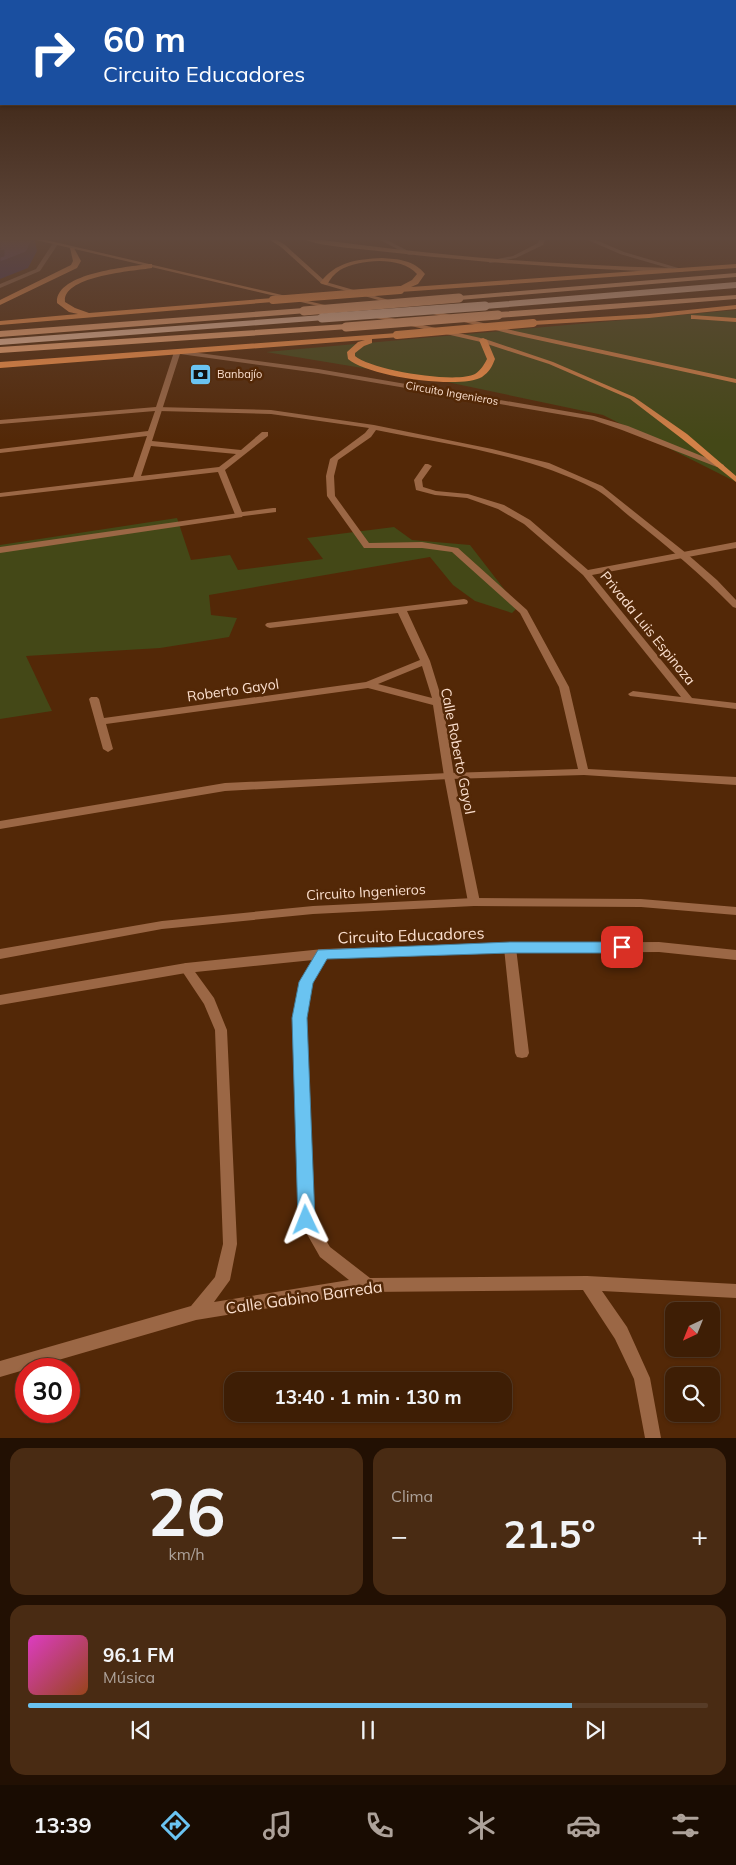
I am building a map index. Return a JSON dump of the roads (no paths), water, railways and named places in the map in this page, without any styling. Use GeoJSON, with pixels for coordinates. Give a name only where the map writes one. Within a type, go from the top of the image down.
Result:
{"type":"FeatureCollection","features":[{"type":"Feature","properties":{"kind":"highway"},"geometry":{"type":"LineString","coordinates":[[0,334],[341,307]]}},
{"type":"Feature","properties":{"kind":"highway"},"geometry":{"type":"LineString","coordinates":[[0,342],[470,307]]}},
{"type":"Feature","properties":{"kind":"highway"},"geometry":{"type":"LineString","coordinates":[[0,350],[346,327],[602,307]]}},
{"type":"Feature","properties":{"kind":"main road"},"geometry":{"type":"LineString","coordinates":[[67,307],[91,316]]}},
{"type":"Feature","properties":{"kind":"main road"},"geometry":{"type":"LineString","coordinates":[[0,323],[193,307]]}},
{"type":"Feature","properties":{"kind":"main road","name":"Circuito Ingenieros"},"geometry":{"type":"LineString","coordinates":[[335,307],[483,340],[551,364],[632,398],[684,436],[736,480]]}},
{"type":"Feature","properties":{"kind":"main road"},"geometry":{"type":"LineString","coordinates":[[414,307],[515,334],[736,381]]}},
{"type":"Feature","properties":{"kind":"main road"},"geometry":{"type":"LineString","coordinates":[[0,365],[378,338],[533,323],[649,316],[726,307]]}},
{"type":"Feature","properties":{"kind":"main road"},"geometry":{"type":"LineString","coordinates":[[649,316],[736,320]]}},
{"type":"Feature","properties":{"kind":"main road"},"geometry":{"type":"LineString","coordinates":[[378,338],[354,348],[351,352],[351,357],[370,368],[452,381],[478,375],[486,370],[491,359],[483,340]]}},
{"type":"Feature","properties":{"kind":"street"},"geometry":{"type":"LineString","coordinates":[[137,478],[176,352]]}},
{"type":"Feature","properties":{"kind":"street","name":"Circuito Ingenieros"},"geometry":{"type":"LineString","coordinates":[[176,352],[318,371],[594,418],[720,465]]}},
{"type":"Feature","properties":{"kind":"street"},"geometry":{"type":"LineString","coordinates":[[0,422],[159,409],[271,412],[374,427],[492,450],[546,465],[599,488],[683,555],[714,582],[736,605]]}},
{"type":"Feature","properties":{"kind":"street"},"geometry":{"type":"LineString","coordinates":[[374,427],[368,435],[334,459],[330,476],[331,496],[366,546],[422,545],[455,550],[524,612],[564,687],[584,772]]}},
{"type":"Feature","properties":{"kind":"street"},"geometry":{"type":"LineString","coordinates":[[0,451],[150,433]]}},
{"type":"Feature","properties":{"kind":"street"},"geometry":{"type":"LineString","coordinates":[[0,495],[221,469],[265,434]]}},
{"type":"Feature","properties":{"kind":"street"},"geometry":{"type":"LineString","coordinates":[[148,443],[241,452]]}},
{"type":"Feature","properties":{"kind":"street","name":"Privada Luis Espinoza"},"geometry":{"type":"LineString","coordinates":[[428,466],[418,480],[419,488],[435,493],[468,496],[501,507],[527,522],[586,573],[689,700]]}},
{"type":"Feature","properties":{"kind":"street"},"geometry":{"type":"LineString","coordinates":[[221,469],[239,515]]}},
{"type":"Feature","properties":{"kind":"street"},"geometry":{"type":"LineString","coordinates":[[0,550],[273,510]]}},
{"type":"Feature","properties":{"kind":"street","name":"Privada Luis Espinoza"},"geometry":{"type":"LineString","coordinates":[[586,573],[736,545]]}},
{"type":"Feature","properties":{"kind":"street"},"geometry":{"type":"LineString","coordinates":[[270,625],[464,602]]}},
{"type":"Feature","properties":{"kind":"street","name":"Calle Roberto Gayol"},"geometry":{"type":"LineString","coordinates":[[401,610],[425,661],[438,703],[448,776],[474,902]]}},
{"type":"Feature","properties":{"kind":"street","name":"Roberto Gayol"},"geometry":{"type":"LineString","coordinates":[[101,722],[368,685],[425,661]]}},
{"type":"Feature","properties":{"kind":"street","name":"Roberto Gayol"},"geometry":{"type":"LineString","coordinates":[[368,685],[438,703]]}},
{"type":"Feature","properties":{"kind":"street","name":"Privada Luis Espinoza"},"geometry":{"type":"LineString","coordinates":[[633,694],[736,706]]}},
{"type":"Feature","properties":{"kind":"street"},"geometry":{"type":"LineString","coordinates":[[94,699],[108,749]]}},
{"type":"Feature","properties":{"kind":"street"},"geometry":{"type":"LineString","coordinates":[[0,826],[42,817],[225,787],[448,776],[584,772],[736,781]]}},
{"type":"Feature","properties":{"kind":"street","name":"Circuito Ingenieros"},"geometry":{"type":"LineString","coordinates":[[0,954],[162,925],[313,910],[474,902],[641,903],[736,911]]}},
{"type":"Feature","properties":{"kind":"street","name":"Circuito Educadores"},"geometry":{"type":"LineString","coordinates":[[0,1000],[186,968],[323,954],[510,948],[659,947],[736,955]]}},
{"type":"Feature","properties":{"kind":"street"},"geometry":{"type":"LineString","coordinates":[[510,948],[522,1053]]}},
{"type":"Feature","properties":{"kind":"street"},"geometry":{"type":"LineString","coordinates":[[323,954],[306,982],[300,1018],[306,1220],[325,1252],[367,1285]]}},
{"type":"Feature","properties":{"kind":"street"},"geometry":{"type":"LineString","coordinates":[[186,968],[210,1002],[221,1030],[230,1244],[222,1280],[196,1312]]}},
{"type":"Feature","properties":{"kind":"street"},"geometry":{"type":"LineString","coordinates":[[587,1284],[621,1333],[642,1378],[653,1438]]}},
{"type":"Feature","properties":{"kind":"street","name":"Calle Gabino Barreda"},"geometry":{"type":"LineString","coordinates":[[0,1369],[196,1312],[367,1285],[587,1284],[736,1291]]}},
{"type":"Feature","properties":{"kind":"place","name":"Banbajío"},"geometry":{"type":"Point","coordinates":[201,374]}}]}
